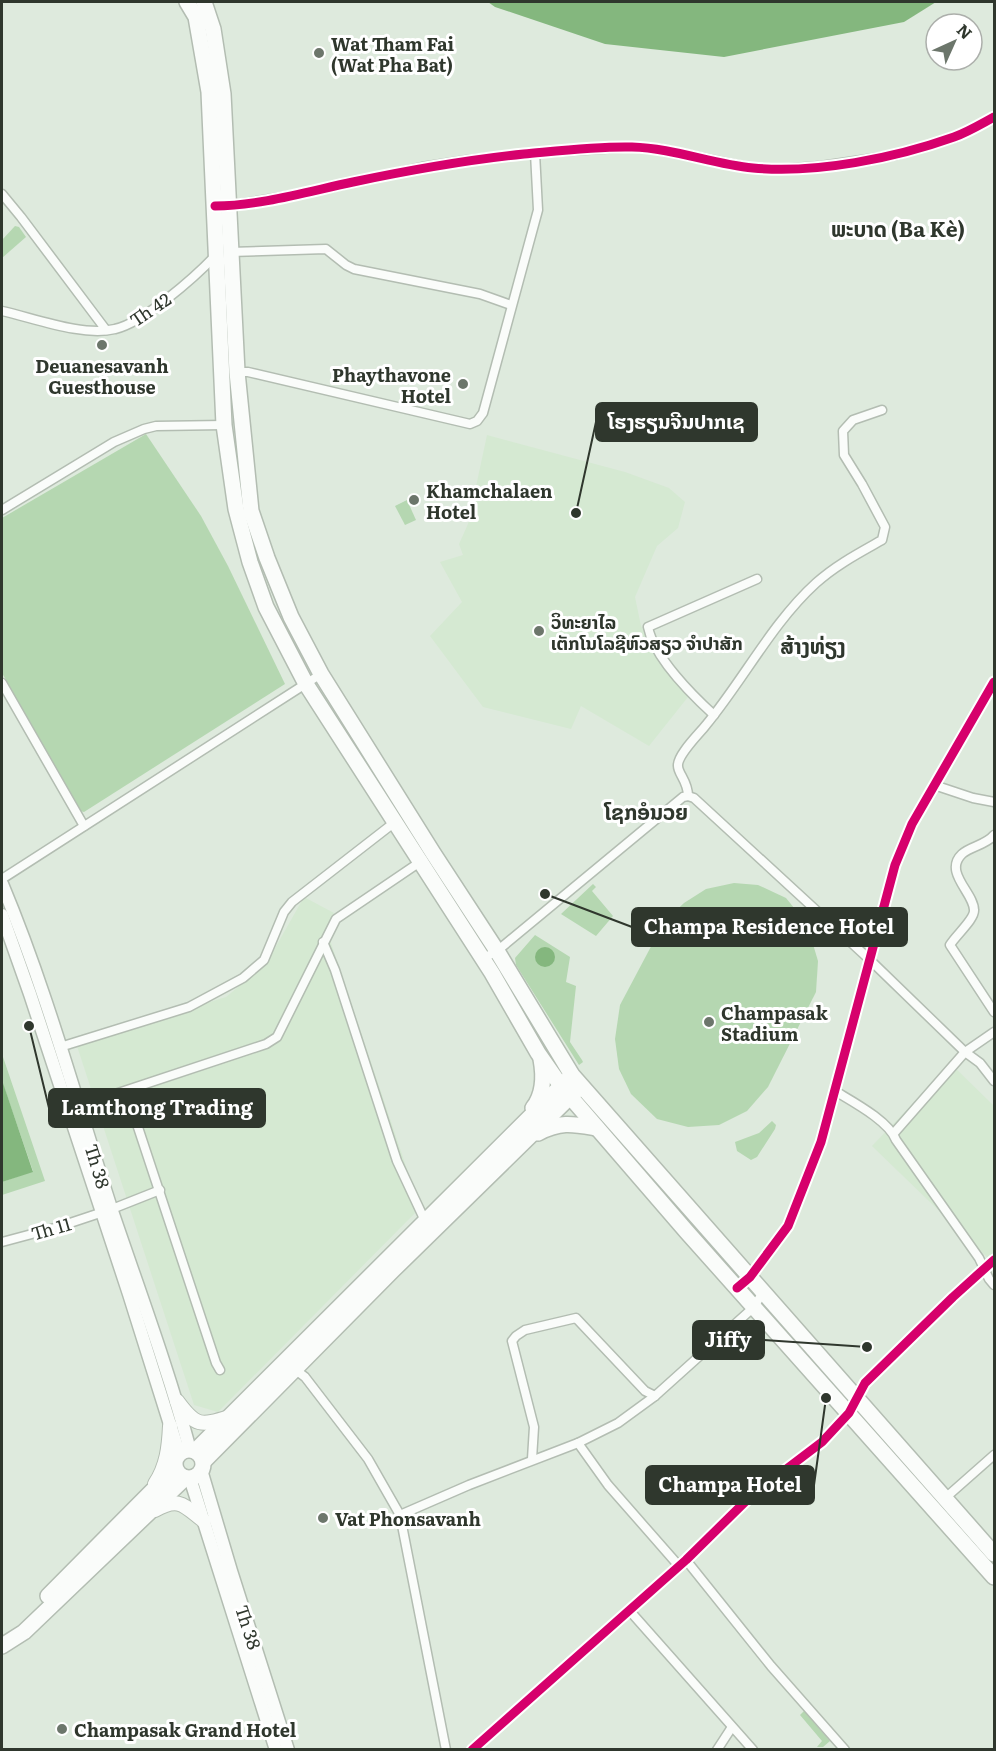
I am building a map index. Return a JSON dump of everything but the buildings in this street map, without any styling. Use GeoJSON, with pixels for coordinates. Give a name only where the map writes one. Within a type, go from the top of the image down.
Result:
{"type":"FeatureCollection","features":[{"type":"Feature","properties":{"kind":"highway"},"geometry":{"type":"LineString","coordinates":[[182,2],[196,17]]}},
{"type":"Feature","properties":{"kind":"highway"},"geometry":{"type":"LineString","coordinates":[[187,2],[196,17],[209,92],[222,206]]}},
{"type":"Feature","properties":{"kind":"highway"},"geometry":{"type":"LineString","coordinates":[[204,2],[213,29],[223,94],[220,372],[224,425],[236,509],[250,562],[266,607],[306,684],[395,822],[427,858],[497,951],[571,1086],[597,1128],[849,1413],[994,1554]]}},
{"type":"Feature","properties":{"kind":"highway"},"geometry":{"type":"LineString","coordinates":[[223,254],[251,511],[267,558],[287,607],[321,674],[482,959],[540,1056],[571,1086],[750,1277],[856,1398],[940,1503],[994,1577]]}},
{"type":"Feature","properties":{"kind":"highway"},"geometry":{"type":"LineString","coordinates":[[523,1133],[539,1100],[544,1073],[540,1056]]}},
{"type":"Feature","properties":{"kind":"highway"},"geometry":{"type":"LineString","coordinates":[[4,1644],[148,1495],[190,1464],[571,1086]]}},
{"type":"Feature","properties":{"kind":"highway"},"geometry":{"type":"LineString","coordinates":[[523,1133],[567,1123],[597,1128]]}},
{"type":"Feature","properties":{"kind":"highway"},"geometry":{"type":"LineString","coordinates":[[4,1644],[24,1632],[146,1516],[230,1417],[291,1366]]}},
{"type":"Feature","properties":{"kind":"main road"},"geometry":{"type":"LineString","coordinates":[[177,1401],[190,1419],[197,1423],[206,1424],[230,1417]]}},
{"type":"Feature","properties":{"kind":"main road"},"geometry":{"type":"LineString","coordinates":[[148,1495],[161,1475],[166,1462],[170,1426]]}},
{"type":"Feature","properties":{"kind":"main road"},"geometry":{"type":"LineString","coordinates":[[146,1516],[168,1503],[177,1503],[204,1521]]}},
{"type":"Feature","properties":{"kind":"street"},"geometry":{"type":"LineString","coordinates":[[222,206],[306,192],[422,167],[535,153],[631,147],[660,149],[752,168],[783,169],[821,166],[896,155],[956,136],[994,117]]}},
{"type":"Feature","properties":{"kind":"street"},"geometry":{"type":"LineString","coordinates":[[220,372],[248,372],[474,424],[483,413],[538,210],[535,153]]}},
{"type":"Feature","properties":{"kind":"street"},"geometry":{"type":"LineString","coordinates":[[2,194],[106,330]]}},
{"type":"Feature","properties":{"kind":"street"},"geometry":{"type":"LineString","coordinates":[[223,254],[326,249],[346,266],[354,269],[480,294],[511,305]]}},
{"type":"Feature","properties":{"kind":"street","name":"Th 42"},"geometry":{"type":"LineString","coordinates":[[2,310],[83,330],[106,330],[128,324],[164,300],[223,254]]}},
{"type":"Feature","properties":{"kind":"street"},"geometry":{"type":"LineString","coordinates":[[688,795],[688,785],[679,771],[678,763],[801,598],[835,567],[882,540],[885,527],[844,455],[843,431],[853,420],[882,410]]}},
{"type":"Feature","properties":{"kind":"street"},"geometry":{"type":"LineString","coordinates":[[2,510],[114,441],[144,429],[156,426],[224,425]]}},
{"type":"Feature","properties":{"kind":"street"},"geometry":{"type":"LineString","coordinates":[[714,715],[664,661],[648,627],[757,579]]}},
{"type":"Feature","properties":{"kind":"street"},"geometry":{"type":"LineString","coordinates":[[2,879],[321,674]]}},
{"type":"Feature","properties":{"kind":"street"},"geometry":{"type":"LineString","coordinates":[[737,1288],[750,1277],[788,1226],[821,1142],[895,865],[912,824],[994,682]]}},
{"type":"Feature","properties":{"kind":"street"},"geometry":{"type":"LineString","coordinates":[[2,683],[84,826]]}},
{"type":"Feature","properties":{"kind":"street"},"geometry":{"type":"LineString","coordinates":[[934,785],[994,802]]}},
{"type":"Feature","properties":{"kind":"street"},"geometry":{"type":"LineString","coordinates":[[482,959],[497,951],[688,795]]}},
{"type":"Feature","properties":{"kind":"street"},"geometry":{"type":"LineString","coordinates":[[688,795],[694,798],[869,959],[980,1064],[994,1081]]}},
{"type":"Feature","properties":{"kind":"street"},"geometry":{"type":"LineString","coordinates":[[60,1047],[189,1007],[243,978],[264,960],[284,912],[292,902],[395,822]]}},
{"type":"Feature","properties":{"kind":"street"},"geometry":{"type":"LineString","coordinates":[[994,835],[990,840],[962,854],[957,862],[956,872],[975,909],[973,917],[950,945],[994,1012]]}},
{"type":"Feature","properties":{"kind":"street"},"geometry":{"type":"LineString","coordinates":[[79,1106],[266,1044],[277,1037],[336,919],[427,858]]}},
{"type":"Feature","properties":{"kind":"street","name":"Th 38"},"geometry":{"type":"LineString","coordinates":[[2,885],[20,927],[79,1106],[129,1294],[170,1426],[190,1464],[288,1749]]}},
{"type":"Feature","properties":{"kind":"street","name":"Th 38"},"geometry":{"type":"LineString","coordinates":[[2,915],[106,1211],[177,1401],[204,1521],[226,1573],[276,1749]]}},
{"type":"Feature","properties":{"kind":"street"},"geometry":{"type":"LineString","coordinates":[[323,942],[400,1167],[429,1226]]}},
{"type":"Feature","properties":{"kind":"street"},"geometry":{"type":"LineString","coordinates":[[894,1132],[965,1052],[994,1032]]}},
{"type":"Feature","properties":{"kind":"street"},"geometry":{"type":"LineString","coordinates":[[126,1091],[220,1370]]}},
{"type":"Feature","properties":{"kind":"street"},"geometry":{"type":"LineString","coordinates":[[835,1091],[863,1108],[894,1132],[896,1140],[994,1285]]}},
{"type":"Feature","properties":{"kind":"street","name":"Th 11"},"geometry":{"type":"LineString","coordinates":[[2,1242],[58,1227],[160,1190]]}},
{"type":"Feature","properties":{"kind":"street"},"geometry":{"type":"LineString","coordinates":[[472,1749],[682,1563],[751,1496],[822,1442],[849,1413],[865,1383],[994,1260]]}},
{"type":"Feature","properties":{"kind":"street"},"geometry":{"type":"LineString","coordinates":[[400,1515],[532,1459],[578,1443],[618,1423],[655,1396],[754,1307],[763,1292]]}},
{"type":"Feature","properties":{"kind":"street"},"geometry":{"type":"LineString","coordinates":[[532,1459],[534,1427],[512,1341],[520,1332],[576,1317],[645,1391],[655,1396]]}},
{"type":"Feature","properties":{"kind":"street"},"geometry":{"type":"LineString","coordinates":[[291,1366],[305,1377],[368,1459],[400,1515],[446,1749]]}},
{"type":"Feature","properties":{"kind":"street"},"geometry":{"type":"LineString","coordinates":[[578,1443],[608,1485],[682,1563],[845,1749]]}},
{"type":"Feature","properties":{"kind":"street"},"geometry":{"type":"LineString","coordinates":[[940,1503],[994,1455]]}},
{"type":"Feature","properties":{"kind":"street"},"geometry":{"type":"LineString","coordinates":[[629,1610],[753,1749]]}},
{"type":"Feature","properties":{"kind":"street"},"geometry":{"type":"LineString","coordinates":[[717,1749],[732,1727]]}},
{"type":"Feature","properties":{"kind":"shaded area"},"geometry":{"type":"Polygon","coordinates":[[[488,2],[936,2],[904,22],[724,57],[605,44],[495,7],[488,2]]]}},
{"type":"Feature","properties":{"kind":"shaded area"},"geometry":{"type":"Polygon","coordinates":[[[15,226],[19,227],[26,237],[2,258],[2,240],[15,226]]]}},
{"type":"Feature","properties":{"kind":"shaded area"},"geometry":{"type":"Polygon","coordinates":[[[146,434],[201,516],[285,684],[84,812],[80,811],[2,673],[2,518],[146,434]]]}},
{"type":"Feature","properties":{"kind":"shaded area","name":"ວິທະຍາໄລ ເຕັກໂນໂລຊີຫົວສຽວ ຈຳປາສັກ"},"geometry":{"type":"Polygon","coordinates":[[[487,435],[625,472],[669,488],[685,502],[678,528],[657,546],[635,597],[641,626],[662,663],[688,697],[649,746],[581,706],[571,729],[483,707],[430,636],[462,602],[440,562],[463,555],[459,544],[468,524],[487,435]]]}},
{"type":"Feature","properties":{"kind":"shaded area"},"geometry":{"type":"Polygon","coordinates":[[[407,500],[416,520],[405,525],[395,506],[407,500]]]}},
{"type":"Feature","properties":{"kind":"shaded area","name":"Champasak Stadium"},"geometry":{"type":"Polygon","coordinates":[[[734,883],[758,885],[786,898],[807,924],[818,961],[816,992],[768,1087],[747,1111],[719,1125],[688,1127],[657,1119],[631,1094],[619,1069],[615,1039],[620,1005],[664,922],[684,903],[706,889],[734,883]]]}},
{"type":"Feature","properties":{"kind":"shaded area"},"geometry":{"type":"Polygon","coordinates":[[[593,884],[596,887],[592,891],[613,916],[596,936],[561,914],[593,884]]]}},
{"type":"Feature","properties":{"kind":"shaded area"},"geometry":{"type":"Polygon","coordinates":[[[304,897],[334,913],[326,928],[420,1208],[218,1412],[194,1405],[76,1043],[226,997],[266,964],[304,897]]]}},
{"type":"Feature","properties":{"kind":"shaded area"},"geometry":{"type":"Polygon","coordinates":[[[535,935],[570,957],[566,982],[576,986],[570,1042],[583,1062],[579,1065],[516,965],[515,958],[535,935]]]}},
{"type":"Feature","properties":{"kind":"shaded area"},"geometry":{"type":"Polygon","coordinates":[[[545,947],[552,950],[555,957],[552,964],[545,967],[538,964],[535,957],[538,950],[545,947]]]}},
{"type":"Feature","properties":{"kind":"shaded area"},"geometry":{"type":"Polygon","coordinates":[[[2,1054],[45,1181],[2,1195],[2,1182],[33,1171],[2,1084],[2,1054]]]}},
{"type":"Feature","properties":{"kind":"shaded area"},"geometry":{"type":"Polygon","coordinates":[[[951,1064],[994,1106],[994,1251],[988,1258],[872,1146],[951,1064]]]}},
{"type":"Feature","properties":{"kind":"shaded area"},"geometry":{"type":"Polygon","coordinates":[[[2,1084],[33,1172],[2,1182],[2,1084]]]}},
{"type":"Feature","properties":{"kind":"shaded area"},"geometry":{"type":"Polygon","coordinates":[[[772,1121],[776,1125],[775,1129],[757,1157],[751,1160],[737,1151],[735,1142],[759,1133],[772,1121]]]}},
{"type":"Feature","properties":{"kind":"shaded area"},"geometry":{"type":"Polygon","coordinates":[[[804,1711],[830,1741],[823,1747],[817,1747],[822,1741],[800,1715],[804,1711]]]}},
{"type":"Feature","properties":{"kind":"cycle path"},"geometry":{"type":"LineString","coordinates":[[215,206],[267,201],[459,162],[592,148],[647,148],[753,168],[803,169],[855,163],[907,152],[964,133],[994,117]]}},
{"type":"Feature","properties":{"kind":"cycle path"},"geometry":{"type":"LineString","coordinates":[[737,1288],[750,1277],[788,1226],[821,1142],[895,865],[912,824],[994,682]]}},
{"type":"Feature","properties":{"kind":"cycle path"},"geometry":{"type":"LineString","coordinates":[[472,1750],[686,1560],[751,1496],[822,1442],[849,1413],[865,1383],[994,1260]]}},
{"type":"Feature","properties":{"kind":"place","name":"Wat Tham Fai (Wat Pha Bat)"},"geometry":{"type":"Point","coordinates":[319,53]}},
{"type":"Feature","properties":{"kind":"place","name":"Deuanesavanh Guesthouse"},"geometry":{"type":"Point","coordinates":[102,345]}},
{"type":"Feature","properties":{"kind":"place","name":"Phaythavone Hotel"},"geometry":{"type":"Point","coordinates":[463,384]}},
{"type":"Feature","properties":{"kind":"place","name":"Khamchalaen Hotel"},"geometry":{"type":"Point","coordinates":[414,500]}},
{"type":"Feature","properties":{"kind":"place","name":"ໂຮງຮຽນຈີນປາກເຊ"},"geometry":{"type":"Point","coordinates":[576,513]}},
{"type":"Feature","properties":{"kind":"place","name":"ວິທະຍາໄລ ເຕັກໂນໂລຊີຫົວສຽວ ຈຳປາສັກ"},"geometry":{"type":"Point","coordinates":[539,631]}},
{"type":"Feature","properties":{"kind":"place","name":"Champa Residence Hotel"},"geometry":{"type":"Point","coordinates":[545,894]}},
{"type":"Feature","properties":{"kind":"place","name":"Champasak Stadium"},"geometry":{"type":"Point","coordinates":[709,1022]}},
{"type":"Feature","properties":{"kind":"place","name":"Lamthong Trading"},"geometry":{"type":"Point","coordinates":[29,1026]}},
{"type":"Feature","properties":{"kind":"place","name":"Jiffy"},"geometry":{"type":"Point","coordinates":[867,1347]}},
{"type":"Feature","properties":{"kind":"place","name":"Champa Hotel"},"geometry":{"type":"Point","coordinates":[826,1398]}},
{"type":"Feature","properties":{"kind":"place","name":"Vat Phonsavanh"},"geometry":{"type":"Point","coordinates":[323,1518]}},
{"type":"Feature","properties":{"kind":"place","name":"Champasak Grand Hotel"},"geometry":{"type":"Point","coordinates":[62,1729]}},
{"type":"Feature","properties":{"kind":"district","name":"ພະບາດ (Ba Kè)"},"geometry":{"type":"Point","coordinates":[898,227]}},
{"type":"Feature","properties":{"kind":"district","name":"ສ້າງທ່ຽງ"},"geometry":{"type":"Point","coordinates":[813,644]}},
{"type":"Feature","properties":{"kind":"district","name":"ໂຊກອໍນວຍ"},"geometry":{"type":"Point","coordinates":[646,810]}}]}
